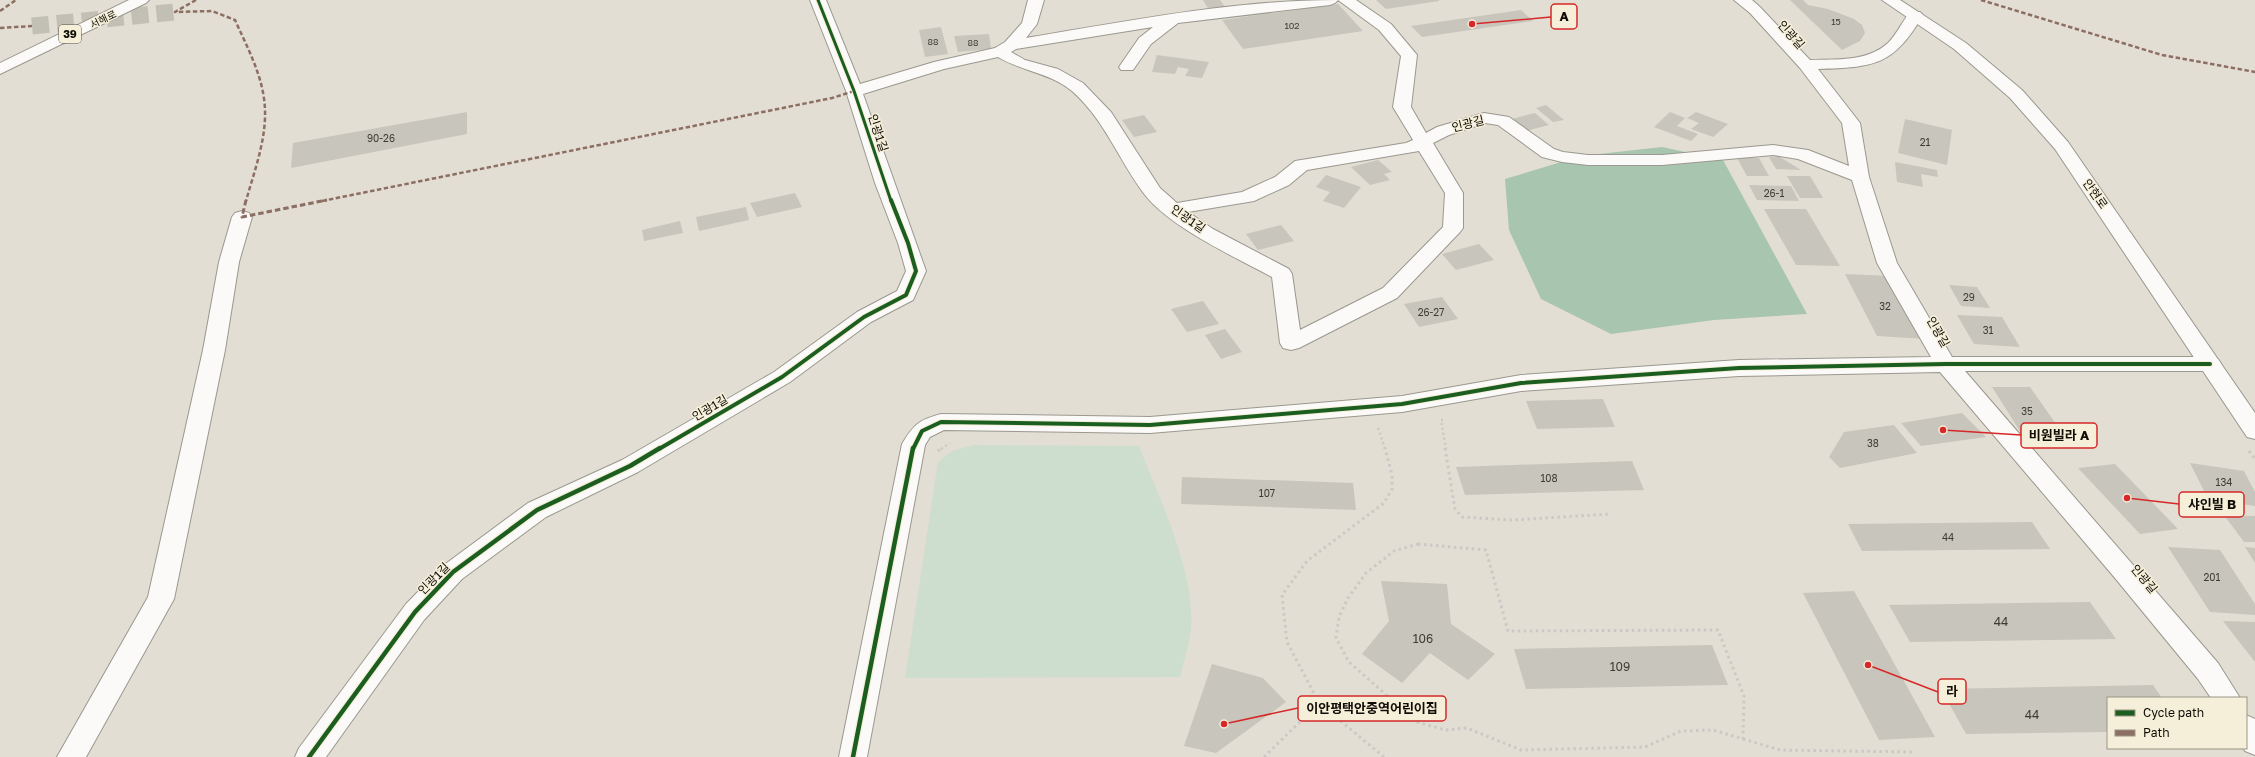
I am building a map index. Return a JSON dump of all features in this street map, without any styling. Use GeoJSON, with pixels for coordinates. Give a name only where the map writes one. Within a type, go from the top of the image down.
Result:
{"type":"FeatureCollection","features":[{"type":"Feature","properties":{"kind":"street","name":"서해로"},"geometry":{"type":"LineString","coordinates":[[0,56],[117,0]]}},
{"type":"Feature","properties":{"kind":"street","name":"서해로"},"geometry":{"type":"LineString","coordinates":[[0,69],[141,0]]}},
{"type":"Feature","properties":{"kind":"street","name":"인광1길"},"geometry":{"type":"LineString","coordinates":[[309,757],[415,612],[453,572],[536,510],[637,462],[782,377],[864,317],[906,295],[916,271],[908,243],[884,183],[854,91],[818,0]]}},
{"type":"Feature","properties":{"kind":"street"},"geometry":{"type":"LineString","coordinates":[[1005,48],[1029,24],[1036,0]]}},
{"type":"Feature","properties":{"kind":"street"},"geometry":{"type":"LineString","coordinates":[[854,91],[940,65],[1005,48],[1173,19],[1330,0]]}},
{"type":"Feature","properties":{"kind":"street"},"geometry":{"type":"LineString","coordinates":[[1346,0],[1385,27],[1409,55],[1406,87],[1402,107],[1423,143]]}},
{"type":"Feature","properties":{"kind":"street","name":"인광길"},"geometry":{"type":"LineString","coordinates":[[1742,0],[1755,10],[1806,65],[1851,123],[1860,177],[1887,263],[1946,364],[2208,671],[2225,697]]}},
{"type":"Feature","properties":{"kind":"street","name":"안현로"},"geometry":{"type":"LineString","coordinates":[[1893,1],[1960,46],[2016,94],[2062,146],[2210,364],[2250,439]]}},
{"type":"Feature","properties":{"kind":"street"},"geometry":{"type":"LineString","coordinates":[[1806,65],[1855,63],[1878,59],[1893,48],[1915,15]]}},
{"type":"Feature","properties":{"kind":"street"},"geometry":{"type":"LineString","coordinates":[[1127,67],[1145,41],[1173,19]]}},
{"type":"Feature","properties":{"kind":"street","name":"인광1길"},"geometry":{"type":"LineString","coordinates":[[1005,48],[1019,63],[1052,72],[1077,87],[1106,116],[1153,192],[1172,209],[1206,232],[1282,274],[1291,343],[1390,293],[1453,228],[1454,193],[1423,143]]}},
{"type":"Feature","properties":{"kind":"street","name":"인광길"},"geometry":{"type":"LineString","coordinates":[[1172,209],[1247,197],[1282,181],[1301,164],[1395,151],[1423,143],[1443,131],[1484,118],[1503,120],[1548,153],[1562,158],[1588,160],[1662,160],[1773,150],[1802,154],[1860,177]]}},
{"type":"Feature","properties":{"kind":"street"},"geometry":{"type":"LineString","coordinates":[[71,757],[161,599],[214,350],[229,262],[242,217]]}},
{"type":"Feature","properties":{"kind":"street"},"geometry":{"type":"LineString","coordinates":[[853,757],[914,444],[922,431],[941,422],[1150,425],[1402,404],[1529,382],[1740,368],[1946,364],[2210,364]]}},
{"type":"Feature","properties":{"kind":"street"},"geometry":{"type":"LineString","coordinates":[[2247,730],[2255,742]]}},
{"type":"Feature","properties":{"kind":"path"},"geometry":{"type":"LineString","coordinates":[[1448,418],[1441,420],[1455,509],[1462,517],[1471,519],[1512,520],[1610,514]]}},
{"type":"Feature","properties":{"kind":"path"},"geometry":{"type":"LineString","coordinates":[[1373,426],[1380,429],[1392,475],[1392,488],[1384,503],[1308,561],[1282,595],[1288,642],[1319,703],[1384,757]]}},
{"type":"Feature","properties":{"kind":"path"},"geometry":{"type":"LineString","coordinates":[[2250,439],[2255,459]]}},
{"type":"Feature","properties":{"kind":"path"},"geometry":{"type":"LineString","coordinates":[[936,452],[950,443],[958,442]]}},
{"type":"Feature","properties":{"kind":"path"},"geometry":{"type":"LineString","coordinates":[[1743,740],[1744,696],[1718,630],[1508,631],[1486,550],[1418,544],[1394,551],[1366,573],[1348,598],[1339,617],[1336,638],[1349,662],[1416,722],[1445,730],[1467,728],[1521,750],[1645,747],[1681,730],[1713,730],[1743,740],[1780,750],[1914,752]]}},
{"type":"Feature","properties":{"kind":"path"},"geometry":{"type":"LineString","coordinates":[[1264,757],[1319,703]]}},
{"type":"Feature","properties":{"kind":"green space"},"geometry":{"type":"Polygon","coordinates":[[[1662,147],[1723,160],[1807,314],[1714,320],[1611,334],[1541,299],[1509,230],[1505,179],[1581,156],[1662,147]]]}},
{"type":"Feature","properties":{"kind":"green space"},"geometry":{"type":"Polygon","coordinates":[[[973,445],[1139,446],[1166,512],[1188,585],[1191,608],[1191,629],[1180,677],[905,678],[938,462],[952,451],[973,445]]]}},
{"type":"Feature","properties":{"kind":"building"},"geometry":{"type":"Polygon","coordinates":[[[1203,0],[1220,0],[1225,7],[1209,10],[1203,0]]]}},
{"type":"Feature","properties":{"kind":"building"},"geometry":{"type":"Polygon","coordinates":[[[1376,0],[1439,0],[1439,1],[1386,9],[1376,0]]]}},
{"type":"Feature","properties":{"kind":"building"},"geometry":{"type":"Polygon","coordinates":[[[1790,0],[1803,0],[1808,5],[1828,9],[1854,19],[1862,25],[1865,33],[1860,41],[1842,50],[1790,0]]]}},
{"type":"Feature","properties":{"kind":"building"},"geometry":{"type":"Polygon","coordinates":[[[1338,4],[1363,31],[1243,49],[1222,20],[1338,4]]]}},
{"type":"Feature","properties":{"kind":"building"},"geometry":{"type":"Polygon","coordinates":[[[1521,10],[1533,21],[1422,37],[1411,26],[1521,10]]]}},
{"type":"Feature","properties":{"kind":"building"},"geometry":{"type":"Polygon","coordinates":[[[941,27],[948,54],[925,57],[919,30],[941,27]]]}},
{"type":"Feature","properties":{"kind":"building"},"geometry":{"type":"Polygon","coordinates":[[[989,34],[991,49],[958,52],[954,36],[989,34]]]}},
{"type":"Feature","properties":{"kind":"building"},"geometry":{"type":"Polygon","coordinates":[[[1157,55],[1209,62],[1202,78],[1185,76],[1189,69],[1178,67],[1175,74],[1152,72],[1157,55]]]}},
{"type":"Feature","properties":{"kind":"building"},"geometry":{"type":"Polygon","coordinates":[[[1546,105],[1564,120],[1553,122],[1536,108],[1546,105]]]}},
{"type":"Feature","properties":{"kind":"building"},"geometry":{"type":"Polygon","coordinates":[[[467,112],[467,134],[291,168],[293,143],[467,112]]]}},
{"type":"Feature","properties":{"kind":"building"},"geometry":{"type":"Polygon","coordinates":[[[1670,112],[1685,118],[1677,126],[1698,134],[1691,141],[1654,127],[1670,112]]]}},
{"type":"Feature","properties":{"kind":"building"},"geometry":{"type":"Polygon","coordinates":[[[1696,112],[1728,124],[1713,137],[1691,129],[1699,123],[1687,118],[1696,112]]]}},
{"type":"Feature","properties":{"kind":"building"},"geometry":{"type":"Polygon","coordinates":[[[1535,113],[1549,125],[1522,132],[1508,120],[1535,113]]]}},
{"type":"Feature","properties":{"kind":"building"},"geometry":{"type":"Polygon","coordinates":[[[1144,115],[1157,132],[1134,137],[1122,120],[1144,115]]]}},
{"type":"Feature","properties":{"kind":"building"},"geometry":{"type":"Polygon","coordinates":[[[1905,119],[1952,130],[1947,165],[1898,153],[1905,119]]]}},
{"type":"Feature","properties":{"kind":"building"},"geometry":{"type":"Polygon","coordinates":[[[1769,157],[1780,157],[1801,170],[1776,169],[1769,157]]]}},
{"type":"Feature","properties":{"kind":"building"},"geometry":{"type":"Polygon","coordinates":[[[1737,158],[1759,158],[1769,176],[1747,176],[1737,158]]]}},
{"type":"Feature","properties":{"kind":"building"},"geometry":{"type":"Polygon","coordinates":[[[1378,160],[1392,172],[1384,174],[1390,180],[1370,185],[1351,167],[1378,160]]]}},
{"type":"Feature","properties":{"kind":"building"},"geometry":{"type":"Polygon","coordinates":[[[1895,162],[1937,170],[1938,177],[1921,174],[1923,187],[1897,182],[1895,162]]]}},
{"type":"Feature","properties":{"kind":"building"},"geometry":{"type":"Polygon","coordinates":[[[1326,175],[1361,187],[1344,208],[1323,201],[1330,192],[1316,187],[1326,175]]]}},
{"type":"Feature","properties":{"kind":"building"},"geometry":{"type":"Polygon","coordinates":[[[1787,176],[1810,176],[1823,198],[1800,198],[1787,176]]]}},
{"type":"Feature","properties":{"kind":"building"},"geometry":{"type":"Polygon","coordinates":[[[1749,185],[1791,186],[1799,201],[1757,200],[1749,185]]]}},
{"type":"Feature","properties":{"kind":"building"},"geometry":{"type":"Polygon","coordinates":[[[795,193],[802,207],[757,217],[750,203],[795,193]]]}},
{"type":"Feature","properties":{"kind":"building"},"geometry":{"type":"Polygon","coordinates":[[[746,207],[749,220],[699,231],[696,217],[746,207]]]}},
{"type":"Feature","properties":{"kind":"building"},"geometry":{"type":"Polygon","coordinates":[[[1764,209],[1806,209],[1840,266],[1796,265],[1764,209]]]}},
{"type":"Feature","properties":{"kind":"building"},"geometry":{"type":"Polygon","coordinates":[[[680,221],[683,233],[644,241],[642,230],[680,221]]]}},
{"type":"Feature","properties":{"kind":"building"},"geometry":{"type":"Polygon","coordinates":[[[1281,225],[1294,241],[1258,250],[1246,234],[1281,225]]]}},
{"type":"Feature","properties":{"kind":"building"},"geometry":{"type":"Polygon","coordinates":[[[1479,244],[1494,260],[1456,270],[1442,254],[1479,244]]]}},
{"type":"Feature","properties":{"kind":"building"},"geometry":{"type":"Polygon","coordinates":[[[1845,274],[1891,276],[1925,339],[1877,336],[1845,274]]]}},
{"type":"Feature","properties":{"kind":"building"},"geometry":{"type":"Polygon","coordinates":[[[1949,285],[1977,287],[1990,308],[1961,306],[1949,285]]]}},
{"type":"Feature","properties":{"kind":"building"},"geometry":{"type":"Polygon","coordinates":[[[1442,297],[1458,319],[1419,327],[1404,304],[1442,297]]]}},
{"type":"Feature","properties":{"kind":"building"},"geometry":{"type":"Polygon","coordinates":[[[1203,301],[1219,324],[1187,332],[1171,309],[1203,301]]]}},
{"type":"Feature","properties":{"kind":"building"},"geometry":{"type":"Polygon","coordinates":[[[1957,315],[2002,317],[2020,347],[1974,344],[1957,315]]]}},
{"type":"Feature","properties":{"kind":"building"},"geometry":{"type":"Polygon","coordinates":[[[1225,329],[1242,352],[1221,359],[1205,335],[1225,329]]]}},
{"type":"Feature","properties":{"kind":"building"},"geometry":{"type":"Polygon","coordinates":[[[1992,387],[2030,387],[2065,437],[2023,436],[1992,387]]]}},
{"type":"Feature","properties":{"kind":"building"},"geometry":{"type":"Polygon","coordinates":[[[1603,399],[1615,427],[1537,429],[1526,401],[1603,399]]]}},
{"type":"Feature","properties":{"kind":"building"},"geometry":{"type":"Polygon","coordinates":[[[1962,413],[1986,437],[1921,446],[1901,423],[1962,413]]]}},
{"type":"Feature","properties":{"kind":"building"},"geometry":{"type":"Polygon","coordinates":[[[1894,425],[1917,453],[1840,468],[1829,457],[1844,432],[1894,425]]]}},
{"type":"Feature","properties":{"kind":"building"},"geometry":{"type":"Polygon","coordinates":[[[1632,461],[1644,490],[1465,495],[1456,467],[1632,461]]]}},
{"type":"Feature","properties":{"kind":"building"},"geometry":{"type":"Polygon","coordinates":[[[2190,463],[2244,471],[2255,492],[2255,506],[2208,499],[2190,463]]]}},
{"type":"Feature","properties":{"kind":"building"},"geometry":{"type":"Polygon","coordinates":[[[2115,464],[2178,529],[2140,534],[2078,468],[2115,464]]]}},
{"type":"Feature","properties":{"kind":"building"},"geometry":{"type":"Polygon","coordinates":[[[1182,477],[1353,483],[1356,510],[1181,504],[1182,477]]]}},
{"type":"Feature","properties":{"kind":"building"},"geometry":{"type":"Polygon","coordinates":[[[2224,515],[2255,516],[2255,542],[2244,542],[2224,515]]]}},
{"type":"Feature","properties":{"kind":"building"},"geometry":{"type":"Polygon","coordinates":[[[2032,522],[2050,549],[1862,551],[1848,524],[2032,522]]]}},
{"type":"Feature","properties":{"kind":"building"},"geometry":{"type":"Polygon","coordinates":[[[2168,547],[2220,550],[2255,604],[2255,615],[2210,612],[2168,547]]]}},
{"type":"Feature","properties":{"kind":"building"},"geometry":{"type":"Polygon","coordinates":[[[2245,547],[2255,548],[2255,563],[2245,547]]]}},
{"type":"Feature","properties":{"kind":"building"},"geometry":{"type":"Polygon","coordinates":[[[1381,581],[1447,584],[1451,624],[1495,654],[1468,680],[1430,653],[1402,683],[1362,654],[1389,621],[1381,581]]]}},
{"type":"Feature","properties":{"kind":"building"},"geometry":{"type":"Polygon","coordinates":[[[1854,591],[1935,737],[1879,740],[1803,593],[1854,591]]]}},
{"type":"Feature","properties":{"kind":"building"},"geometry":{"type":"Polygon","coordinates":[[[2090,602],[2116,639],[1910,642],[1889,605],[2090,602]]]}},
{"type":"Feature","properties":{"kind":"building"},"geometry":{"type":"Polygon","coordinates":[[[2223,621],[2255,622],[2255,662],[2223,621]]]}},
{"type":"Feature","properties":{"kind":"building"},"geometry":{"type":"Polygon","coordinates":[[[1712,645],[1728,685],[1526,689],[1514,649],[1712,645]]]}},
{"type":"Feature","properties":{"kind":"building"},"geometry":{"type":"Polygon","coordinates":[[[1212,664],[1263,678],[1286,702],[1216,753],[1184,746],[1212,664]]]}},
{"type":"Feature","properties":{"kind":"building"},"geometry":{"type":"Polygon","coordinates":[[[2153,685],[2161,697],[2107,697],[2107,732],[1966,734],[1941,689],[2153,685]]]}},
{"type":"Feature","properties":{"kind":"tunnel"},"geometry":{"type":"LineString","coordinates":[[32,26],[175,12]]}},
{"type":"Feature","properties":{"kind":"marked path"},"geometry":{"type":"LineString","coordinates":[[0,11],[16,0]]}},
{"type":"Feature","properties":{"kind":"marked path"},"geometry":{"type":"LineString","coordinates":[[196,0],[175,12],[212,11],[235,20],[257,71],[264,97],[265,111],[262,136],[242,217],[832,98],[854,91]]}},
{"type":"Feature","properties":{"kind":"marked path"},"geometry":{"type":"LineString","coordinates":[[1981,0],[2162,55],[2255,72]]}},
{"type":"Feature","properties":{"kind":"marked path"},"geometry":{"type":"LineString","coordinates":[[0,28],[32,26]]}},
{"type":"Feature","properties":{"kind":"cycle path"},"geometry":{"type":"LineString","coordinates":[[309,757],[415,612],[453,572],[537,510],[630,466],[782,377],[864,317],[906,295],[916,271],[908,243],[884,183],[854,91],[818,0]]}},
{"type":"Feature","properties":{"kind":"cycle path"},"geometry":{"type":"LineString","coordinates":[[853,757],[914,444],[922,431],[941,422],[1150,425],[1402,404],[1521,383],[1739,368],[1946,364],[2210,364]]}},
{"type":"Feature","properties":{"kind":"place","name":"A"},"geometry":{"type":"Point","coordinates":[1472,24]}},
{"type":"Feature","properties":{"kind":"place","name":"비원빌라 A"},"geometry":{"type":"Point","coordinates":[1943,430]}},
{"type":"Feature","properties":{"kind":"place","name":"샤인빌 B"},"geometry":{"type":"Point","coordinates":[2127,498]}},
{"type":"Feature","properties":{"kind":"place","name":"라"},"geometry":{"type":"Point","coordinates":[1868,665]}},
{"type":"Feature","properties":{"kind":"place","name":"이안평택안중역어린이집"},"geometry":{"type":"Point","coordinates":[1224,724]}}]}
